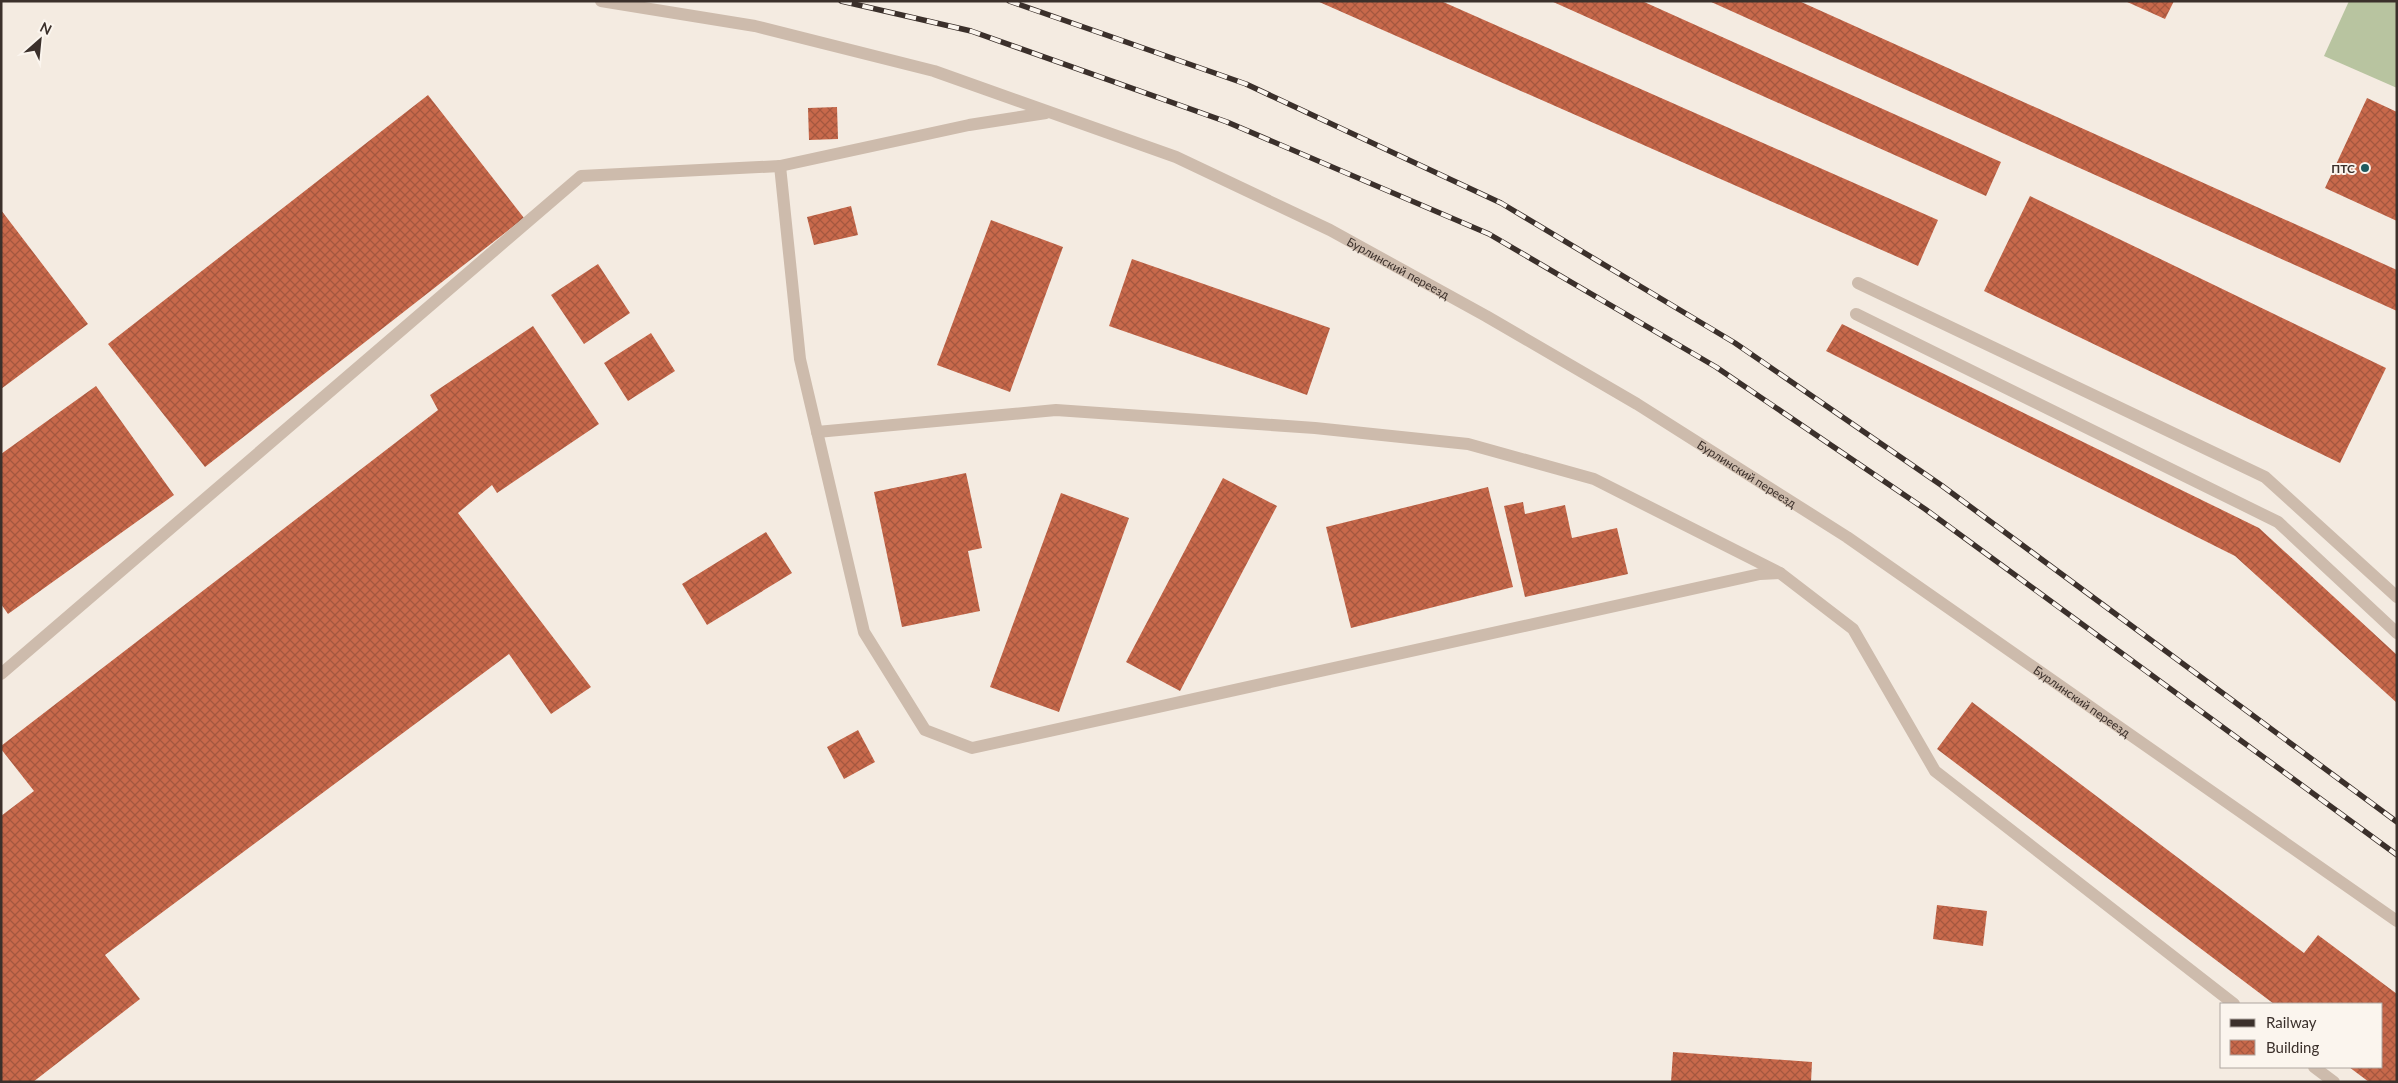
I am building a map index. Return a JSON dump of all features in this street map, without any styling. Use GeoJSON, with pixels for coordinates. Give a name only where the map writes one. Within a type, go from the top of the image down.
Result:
{"type":"FeatureCollection","features":[{"type":"Feature","properties":{"kind":"lane","name":"Бурлинский переезд"},"geometry":{"type":"LineString","coordinates":[[602,1],[755,26],[934,71],[1176,157],[1330,230],[1486,316],[1637,404],[1847,537],[2397,921]]}},
{"type":"Feature","properties":{"kind":"lane"},"geometry":{"type":"LineString","coordinates":[[1,674],[581,176],[780,166],[969,125],[1048,112]]}},
{"type":"Feature","properties":{"kind":"lane"},"geometry":{"type":"LineString","coordinates":[[780,166],[800,359],[864,632],[925,730],[972,748],[1760,574],[1780,573]]}},
{"type":"Feature","properties":{"kind":"lane"},"geometry":{"type":"LineString","coordinates":[[1858,283],[2265,477],[2397,597]]}},
{"type":"Feature","properties":{"kind":"lane"},"geometry":{"type":"LineString","coordinates":[[1856,314],[2278,522],[2397,633]]}},
{"type":"Feature","properties":{"kind":"lane"},"geometry":{"type":"LineString","coordinates":[[817,432],[1056,410],[1315,428],[1468,444],[1594,479],[1780,573],[1854,629],[1935,771],[2233,1003]]}},
{"type":"Feature","properties":{"kind":"lane"},"geometry":{"type":"LineString","coordinates":[[2315,1068],[2334,1082]]}},
{"type":"Feature","properties":{"kind":"green space"},"geometry":{"type":"Polygon","coordinates":[[[2349,1],[2397,1],[2397,88],[2324,56],[2349,1]]]}},
{"type":"Feature","properties":{"kind":"building"},"geometry":{"type":"Polygon","coordinates":[[[1317,1],[1441,1],[1938,220],[1918,266],[1317,1]]]}},
{"type":"Feature","properties":{"kind":"building"},"geometry":{"type":"Polygon","coordinates":[[[1551,1],[1642,1],[2001,162],[1986,196],[1551,1]]]}},
{"type":"Feature","properties":{"kind":"building"},"geometry":{"type":"Polygon","coordinates":[[[1709,1],[1799,1],[2397,270],[2397,311],[1709,1]]]}},
{"type":"Feature","properties":{"kind":"building"},"geometry":{"type":"Polygon","coordinates":[[[2125,1],[2174,1],[2165,19],[2125,1]]]}},
{"type":"Feature","properties":{"kind":"building"},"geometry":{"type":"Polygon","coordinates":[[[428,95],[524,218],[205,467],[108,344],[428,95]]]}},
{"type":"Feature","properties":{"kind":"building","name":"ПТС"},"geometry":{"type":"Polygon","coordinates":[[[2367,98],[2397,112],[2397,221],[2325,188],[2367,98]]]}},
{"type":"Feature","properties":{"kind":"building"},"geometry":{"type":"Polygon","coordinates":[[[837,107],[838,139],[809,140],[808,108],[837,107]]]}},
{"type":"Feature","properties":{"kind":"building"},"geometry":{"type":"Polygon","coordinates":[[[2030,196],[2386,368],[2340,463],[1984,291],[2030,196]]]}},
{"type":"Feature","properties":{"kind":"building"},"geometry":{"type":"Polygon","coordinates":[[[851,206],[858,235],[814,245],[807,217],[851,206]]]}},
{"type":"Feature","properties":{"kind":"building"},"geometry":{"type":"Polygon","coordinates":[[[1,210],[88,324],[1,389],[1,210]]]}},
{"type":"Feature","properties":{"kind":"building"},"geometry":{"type":"Polygon","coordinates":[[[991,220],[1063,247],[1010,392],[937,365],[991,220]]]}},
{"type":"Feature","properties":{"kind":"building"},"geometry":{"type":"Polygon","coordinates":[[[1132,259],[1330,328],[1307,395],[1109,326],[1132,259]]]}},
{"type":"Feature","properties":{"kind":"building"},"geometry":{"type":"Polygon","coordinates":[[[598,264],[630,313],[584,344],[551,295],[598,264]]]}},
{"type":"Feature","properties":{"kind":"building"},"geometry":{"type":"Polygon","coordinates":[[[1842,324],[2259,528],[2397,655],[2397,703],[2235,556],[1826,351],[1842,324]]]}},
{"type":"Feature","properties":{"kind":"building"},"geometry":{"type":"Polygon","coordinates":[[[533,326],[599,424],[497,493],[492,485],[458,513],[591,687],[551,714],[509,654],[105,955],[140,999],[33,1082],[1,1082],[1,816],[34,791],[1,749],[1,746],[438,410],[430,395],[533,326]]]}},
{"type":"Feature","properties":{"kind":"building"},"geometry":{"type":"Polygon","coordinates":[[[651,333],[675,371],[628,401],[604,363],[651,333]]]}},
{"type":"Feature","properties":{"kind":"building"},"geometry":{"type":"Polygon","coordinates":[[[96,386],[174,495],[8,614],[1,604],[1,454],[96,386]]]}},
{"type":"Feature","properties":{"kind":"building"},"geometry":{"type":"Polygon","coordinates":[[[966,473],[982,548],[968,551],[980,611],[902,627],[874,492],[966,473]]]}},
{"type":"Feature","properties":{"kind":"building"},"geometry":{"type":"Polygon","coordinates":[[[1223,478],[1277,506],[1180,691],[1126,662],[1223,478]]]}},
{"type":"Feature","properties":{"kind":"building"},"geometry":{"type":"Polygon","coordinates":[[[1488,487],[1513,587],[1351,628],[1326,527],[1488,487]]]}},
{"type":"Feature","properties":{"kind":"building"},"geometry":{"type":"Polygon","coordinates":[[[1061,493],[1129,518],[1059,712],[990,687],[1061,493]]]}},
{"type":"Feature","properties":{"kind":"building"},"geometry":{"type":"Polygon","coordinates":[[[1523,502],[1525,514],[1565,505],[1572,538],[1617,528],[1628,574],[1525,597],[1504,506],[1523,502]]]}},
{"type":"Feature","properties":{"kind":"building"},"geometry":{"type":"Polygon","coordinates":[[[766,532],[792,573],[707,625],[682,584],[766,532]]]}},
{"type":"Feature","properties":{"kind":"building"},"geometry":{"type":"Polygon","coordinates":[[[1972,702],[2304,953],[2318,935],[2397,994],[2397,1082],[2369,1082],[2350,1068],[2383,1068],[2383,1003],[2273,1003],[1937,749],[1972,702]]]}},
{"type":"Feature","properties":{"kind":"building"},"geometry":{"type":"Polygon","coordinates":[[[858,730],[875,762],[844,779],[827,747],[858,730]]]}},
{"type":"Feature","properties":{"kind":"building"},"geometry":{"type":"Polygon","coordinates":[[[1937,905],[1987,911],[1983,946],[1933,939],[1937,905]]]}},
{"type":"Feature","properties":{"kind":"building"},"geometry":{"type":"Polygon","coordinates":[[[1673,1052],[1812,1062],[1811,1082],[1671,1082],[1673,1052]]]}},
{"type":"Feature","properties":{"kind":"railway"},"geometry":{"type":"LineString","coordinates":[[841,1],[971,31],[1227,122],[1489,234],[1716,367],[1925,509],[2397,855]]}},
{"type":"Feature","properties":{"kind":"railway"},"geometry":{"type":"LineString","coordinates":[[1009,1],[1246,84],[1501,203],[1735,343],[1941,485],[2397,822]]}},
{"type":"Feature","properties":{"kind":"place","name":"ПТС"},"geometry":{"type":"Point","coordinates":[2365,168]}}]}
